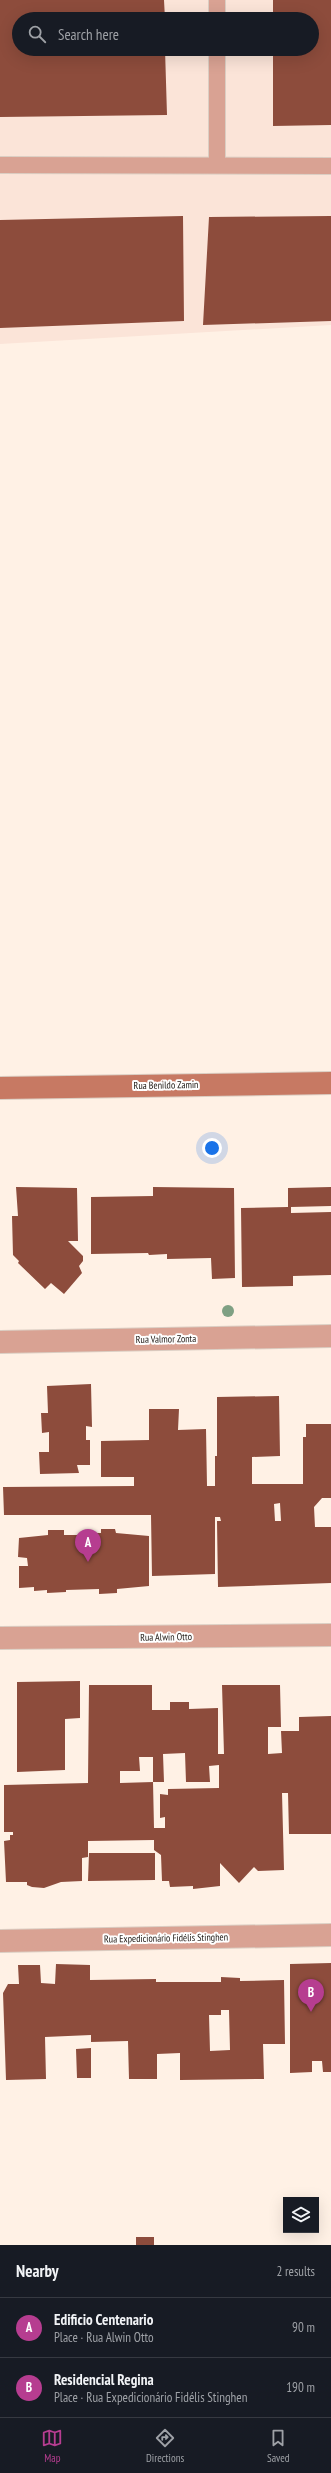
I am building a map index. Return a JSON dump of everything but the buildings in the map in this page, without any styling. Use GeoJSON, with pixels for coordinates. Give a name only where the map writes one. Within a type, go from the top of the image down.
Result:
{"type":"FeatureCollection","features":[{"type":"Feature","properties":{"kind":"main road","name":"Rua Benildo Zamin"},"geometry":{"type":"LineString","coordinates":[[0,1088],[331,1083]]}},
{"type":"Feature","properties":{"kind":"street","name":"Rua Valmor Zonta"},"geometry":{"type":"LineString","coordinates":[[0,1342],[331,1336]]}},
{"type":"Feature","properties":{"kind":"street","name":"Rua Alwin Otto"},"geometry":{"type":"LineString","coordinates":[[0,1638],[331,1635]]}},
{"type":"Feature","properties":{"kind":"street","name":"Rua Expedicionário Fidélis Stinghen"},"geometry":{"type":"LineString","coordinates":[[0,1941],[331,1935]]}},
{"type":"Feature","properties":{"kind":"lane"},"geometry":{"type":"LineString","coordinates":[[217,0],[217,12]]}},
{"type":"Feature","properties":{"kind":"lane"},"geometry":{"type":"LineString","coordinates":[[217,56],[217,165]]}},
{"type":"Feature","properties":{"kind":"lane"},"geometry":{"type":"LineString","coordinates":[[0,165],[331,166]]}},
{"type":"Feature","properties":{"kind":"shaded area"},"geometry":{"type":"Polygon","coordinates":[[[0,0],[331,0],[331,325],[0,344],[0,0]]]}},
{"type":"Feature","properties":{"kind":"place","name":"Edificio Centenario"},"geometry":{"type":"Point","coordinates":[88,1562]}},
{"type":"Feature","properties":{"kind":"place","name":"Residencial Regina"},"geometry":{"type":"Point","coordinates":[311,2012]}}]}
